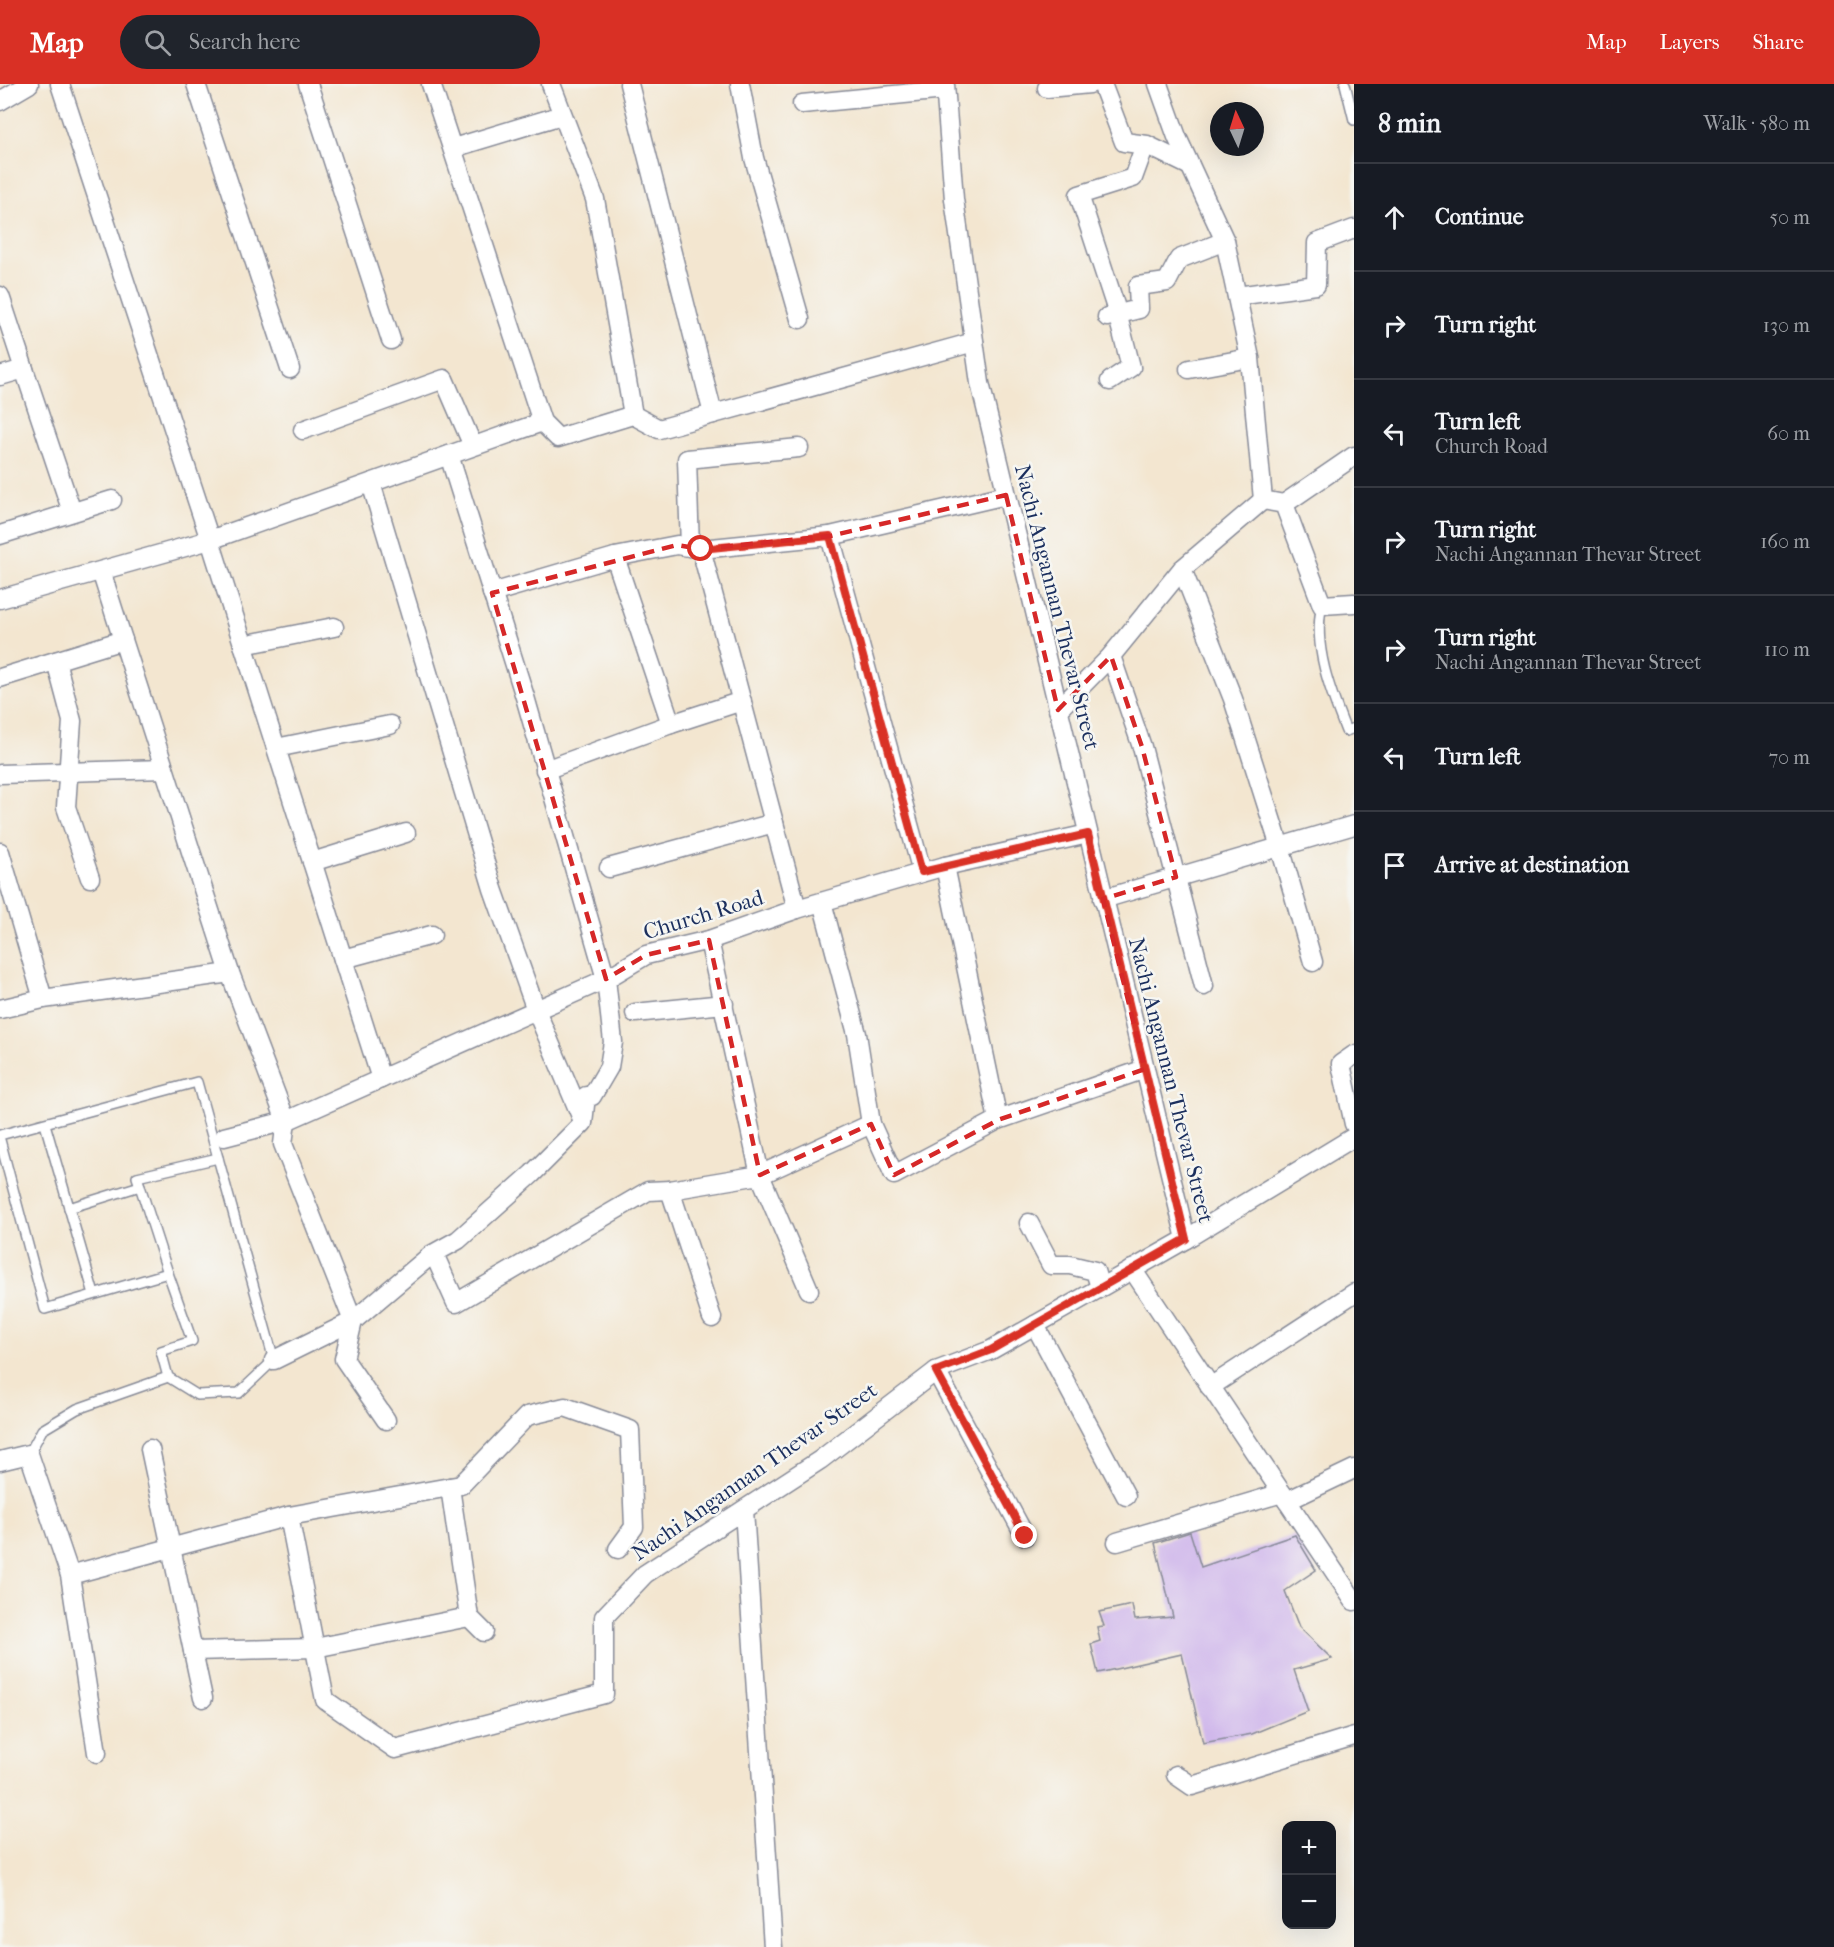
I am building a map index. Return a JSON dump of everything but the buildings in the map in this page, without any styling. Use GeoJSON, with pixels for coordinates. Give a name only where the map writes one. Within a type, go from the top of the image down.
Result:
{"type":"FeatureCollection","features":[{"type":"Feature","properties":{"kind":"street"},"geometry":{"type":"LineString","coordinates":[[0,101],[28,84]]}},
{"type":"Feature","properties":{"kind":"street"},"geometry":{"type":"LineString","coordinates":[[60,84],[210,540],[381,1079]]}},
{"type":"Feature","properties":{"kind":"street"},"geometry":{"type":"LineString","coordinates":[[196,84],[290,369]]}},
{"type":"Feature","properties":{"kind":"street"},"geometry":{"type":"LineString","coordinates":[[308,84],[391,340]]}},
{"type":"Feature","properties":{"kind":"street"},"geometry":{"type":"LineString","coordinates":[[431,84],[542,422],[558,438],[633,415],[659,429],[974,342]]}},
{"type":"Feature","properties":{"kind":"street"},"geometry":{"type":"LineString","coordinates":[[550,84],[595,199],[633,415]]}},
{"type":"Feature","properties":{"kind":"street"},"geometry":{"type":"LineString","coordinates":[[629,84],[713,414]]}},
{"type":"Feature","properties":{"kind":"street"},"geometry":{"type":"LineString","coordinates":[[740,84],[754,158],[800,319]]}},
{"type":"Feature","properties":{"kind":"street"},"geometry":{"type":"LineString","coordinates":[[1047,88],[1090,84]]}},
{"type":"Feature","properties":{"kind":"street"},"geometry":{"type":"LineString","coordinates":[[1102,84],[1124,142],[1145,145],[1190,166]]}},
{"type":"Feature","properties":{"kind":"street"},"geometry":{"type":"LineString","coordinates":[[1158,84],[1190,166],[1226,241],[1250,358],[1263,500]]}},
{"type":"Feature","properties":{"kind":"street"},"geometry":{"type":"LineString","coordinates":[[802,104],[945,87]]}},
{"type":"Feature","properties":{"kind":"street","name":"Nachi Angannan Thevar Street"},"geometry":{"type":"LineString","coordinates":[[618,1549],[634,1527],[630,1430],[565,1407],[527,1416],[461,1485],[289,1516],[325,1700],[395,1749],[604,1694],[604,1617],[645,1574],[820,1460],[936,1371],[991,1350],[1186,1239],[980,383],[954,199],[945,87]]}},
{"type":"Feature","properties":{"kind":"street"},"geometry":{"type":"LineString","coordinates":[[453,148],[562,115]]}},
{"type":"Feature","properties":{"kind":"street"},"geometry":{"type":"LineString","coordinates":[[1110,381],[1131,367],[1111,316],[1079,195],[1133,178],[1145,145]]}},
{"type":"Feature","properties":{"kind":"street"},"geometry":{"type":"LineString","coordinates":[[1237,296],[1316,285],[1317,243],[1354,229]]}},
{"type":"Feature","properties":{"kind":"street"},"geometry":{"type":"LineString","coordinates":[[1111,316],[1140,309],[1138,286],[1167,282],[1179,259],[1226,241]]}},
{"type":"Feature","properties":{"kind":"street"},"geometry":{"type":"LineString","coordinates":[[0,296],[72,512]]}},
{"type":"Feature","properties":{"kind":"street"},"geometry":{"type":"LineString","coordinates":[[1189,369],[1250,358]]}},
{"type":"Feature","properties":{"kind":"street"},"geometry":{"type":"LineString","coordinates":[[0,376],[24,369]]}},
{"type":"Feature","properties":{"kind":"street"},"geometry":{"type":"LineString","coordinates":[[303,430],[444,379],[473,446]]}},
{"type":"Feature","properties":{"kind":"street"},"geometry":{"type":"LineString","coordinates":[[0,599],[210,540],[542,422]]}},
{"type":"Feature","properties":{"kind":"street"},"geometry":{"type":"LineString","coordinates":[[797,909],[742,701],[696,548],[687,459],[799,448]]}},
{"type":"Feature","properties":{"kind":"street"},"geometry":{"type":"LineString","coordinates":[[274,1360],[353,1321],[434,1254],[458,1240],[532,1174],[584,1123],[586,1096],[592,1096],[609,1067],[613,1042],[606,979],[449,455]]}},
{"type":"Feature","properties":{"kind":"street"},"geometry":{"type":"LineString","coordinates":[[1263,500],[1284,504],[1354,456]]}},
{"type":"Feature","properties":{"kind":"street"},"geometry":{"type":"LineString","coordinates":[[371,483],[493,889],[536,1010],[584,1123]]}},
{"type":"Feature","properties":{"kind":"street"},"geometry":{"type":"LineString","coordinates":[[492,593],[615,557],[677,544],[696,548],[830,536],[1006,495]]}},
{"type":"Feature","properties":{"kind":"street"},"geometry":{"type":"LineString","coordinates":[[0,535],[112,500]]}},
{"type":"Feature","properties":{"kind":"street"},"geometry":{"type":"LineString","coordinates":[[1059,710],[1111,656],[1182,569],[1263,500]]}},
{"type":"Feature","properties":{"kind":"street"},"geometry":{"type":"LineString","coordinates":[[1284,504],[1322,605],[1354,603]]}},
{"type":"Feature","properties":{"kind":"street"},"geometry":{"type":"LineString","coordinates":[[830,536],[922,872]]}},
{"type":"Feature","properties":{"kind":"street"},"geometry":{"type":"LineString","coordinates":[[615,557],[671,724]]}},
{"type":"Feature","properties":{"kind":"street"},"geometry":{"type":"LineString","coordinates":[[1182,569],[1233,699],[1280,847],[1313,962]]}},
{"type":"Feature","properties":{"kind":"street"},"geometry":{"type":"LineString","coordinates":[[101,570],[230,973],[286,1121],[283,1144],[353,1321],[344,1359],[386,1420]]}},
{"type":"Feature","properties":{"kind":"street"},"geometry":{"type":"LineString","coordinates":[[243,645],[334,627]]}},
{"type":"Feature","properties":{"kind":"street"},"geometry":{"type":"LineString","coordinates":[[0,678],[123,640]]}},
{"type":"Feature","properties":{"kind":"street"},"geometry":{"type":"LineString","coordinates":[[1111,656],[1142,747],[1204,986]]}},
{"type":"Feature","properties":{"kind":"street"},"geometry":{"type":"LineString","coordinates":[[56,661],[72,721],[66,807],[90,878]]}},
{"type":"Feature","properties":{"kind":"street"},"geometry":{"type":"LineString","coordinates":[[545,770],[742,701]]}},
{"type":"Feature","properties":{"kind":"street"},"geometry":{"type":"LineString","coordinates":[[276,748],[390,725]]}},
{"type":"Feature","properties":{"kind":"street"},"geometry":{"type":"LineString","coordinates":[[0,774],[164,769]]}},
{"type":"Feature","properties":{"kind":"street"},"geometry":{"type":"LineString","coordinates":[[609,868],[774,823]]}},
{"type":"Feature","properties":{"kind":"street"},"geometry":{"type":"LineString","coordinates":[[1103,899],[1354,825]]}},
{"type":"Feature","properties":{"kind":"street"},"geometry":{"type":"LineString","coordinates":[[312,862],[406,833]]}},
{"type":"Feature","properties":{"kind":"street","name":"Church Road"},"geometry":{"type":"LineString","coordinates":[[219,1140],[286,1121],[606,979],[646,955],[710,940],[797,909],[922,872],[1088,834]]}},
{"type":"Feature","properties":{"kind":"street"},"geometry":{"type":"LineString","coordinates":[[0,852],[43,999]]}},
{"type":"Feature","properties":{"kind":"street"},"geometry":{"type":"LineString","coordinates":[[945,866],[998,1120]]}},
{"type":"Feature","properties":{"kind":"street"},"geometry":{"type":"LineString","coordinates":[[822,902],[857,1034],[872,1124],[894,1175],[998,1120],[1145,1069]]}},
{"type":"Feature","properties":{"kind":"street"},"geometry":{"type":"LineString","coordinates":[[343,959],[432,935]]}},
{"type":"Feature","properties":{"kind":"street"},"geometry":{"type":"LineString","coordinates":[[710,940],[760,1175],[809,1290]]}},
{"type":"Feature","properties":{"kind":"street"},"geometry":{"type":"LineString","coordinates":[[0,1009],[43,999],[230,973]]}},
{"type":"Feature","properties":{"kind":"street"},"geometry":{"type":"LineString","coordinates":[[635,1013],[723,1005]]}},
{"type":"Feature","properties":{"kind":"street"},"geometry":{"type":"LineString","coordinates":[[1354,1055],[1341,1064],[1354,1124]]}},
{"type":"Feature","properties":{"kind":"street"},"geometry":{"type":"LineString","coordinates":[[434,1254],[456,1303],[648,1191],[670,1190],[760,1175],[872,1124]]}},
{"type":"Feature","properties":{"kind":"street"},"geometry":{"type":"LineString","coordinates":[[1186,1239],[1354,1137]]}},
{"type":"Feature","properties":{"kind":"street"},"geometry":{"type":"LineString","coordinates":[[670,1190],[712,1318]]}},
{"type":"Feature","properties":{"kind":"street"},"geometry":{"type":"LineString","coordinates":[[1029,1223],[1051,1264],[1070,1265],[1095,1271],[1100,1287]]}},
{"type":"Feature","properties":{"kind":"street"},"geometry":{"type":"LineString","coordinates":[[1132,1269],[1354,1601]]}},
{"type":"Feature","properties":{"kind":"street"},"geometry":{"type":"LineString","coordinates":[[1210,1387],[1354,1293]]}},
{"type":"Feature","properties":{"kind":"street"},"geometry":{"type":"LineString","coordinates":[[1035,1325],[1126,1496]]}},
{"type":"Feature","properties":{"kind":"street"},"geometry":{"type":"LineString","coordinates":[[936,1371],[1025,1536]]}},
{"type":"Feature","properties":{"kind":"street"},"geometry":{"type":"LineString","coordinates":[[150,1449],[203,1698]]}},
{"type":"Feature","properties":{"kind":"street"},"geometry":{"type":"LineString","coordinates":[[0,1461],[29,1454],[70,1575],[97,1753]]}},
{"type":"Feature","properties":{"kind":"street"},"geometry":{"type":"LineString","coordinates":[[1117,1542],[1284,1497],[1354,1469]]}},
{"type":"Feature","properties":{"kind":"street"},"geometry":{"type":"LineString","coordinates":[[450,1487],[469,1617],[484,1632]]}},
{"type":"Feature","properties":{"kind":"street"},"geometry":{"type":"LineString","coordinates":[[744,1510],[772,1947]]}},
{"type":"Feature","properties":{"kind":"street"},"geometry":{"type":"LineString","coordinates":[[70,1575],[289,1516]]}},
{"type":"Feature","properties":{"kind":"street"},"geometry":{"type":"LineString","coordinates":[[193,1651],[315,1648],[469,1617]]}},
{"type":"Feature","properties":{"kind":"street"},"geometry":{"type":"LineString","coordinates":[[1176,1775],[1192,1786],[1354,1736]]}},
{"type":"Feature","properties":{"kind":"lane"},"geometry":{"type":"LineString","coordinates":[[1345,84],[1354,120]]}},
{"type":"Feature","properties":{"kind":"lane"},"geometry":{"type":"LineString","coordinates":[[1322,605],[1317,625],[1331,693],[1346,731],[1354,728]]}},
{"type":"Feature","properties":{"kind":"lane"},"geometry":{"type":"LineString","coordinates":[[0,1135],[197,1082],[219,1140],[218,1158],[274,1360],[239,1393],[197,1395],[168,1377],[161,1351],[192,1341],[137,1177],[218,1158]]}},
{"type":"Feature","properties":{"kind":"lane"},"geometry":{"type":"LineString","coordinates":[[45,1124],[94,1294]]}},
{"type":"Feature","properties":{"kind":"lane"},"geometry":{"type":"LineString","coordinates":[[0,1140],[45,1309],[168,1273]]}},
{"type":"Feature","properties":{"kind":"lane"},"geometry":{"type":"LineString","coordinates":[[69,1208],[140,1186]]}},
{"type":"Feature","properties":{"kind":"lane"},"geometry":{"type":"LineString","coordinates":[[29,1454],[42,1430],[77,1409],[168,1377]]}},
{"type":"Feature","properties":{"kind":"highlighted area"},"geometry":{"type":"Polygon","coordinates":[[[1006,495],[1058,710],[1111,656],[1142,747],[1176,877],[1103,899],[1145,1069],[998,1120],[894,1175],[871,1124],[760,1175],[709,940],[646,955],[606,979],[492,593],[677,545],[701,549],[830,536],[1006,495]]]}},
{"type":"Feature","properties":{"kind":"route"},"geometry":{"type":"LineString","coordinates":[[701,549],[830,536],[922,872],[1088,834],[1186,1239],[991,1350],[936,1371],[1025,1536]]}}]}
